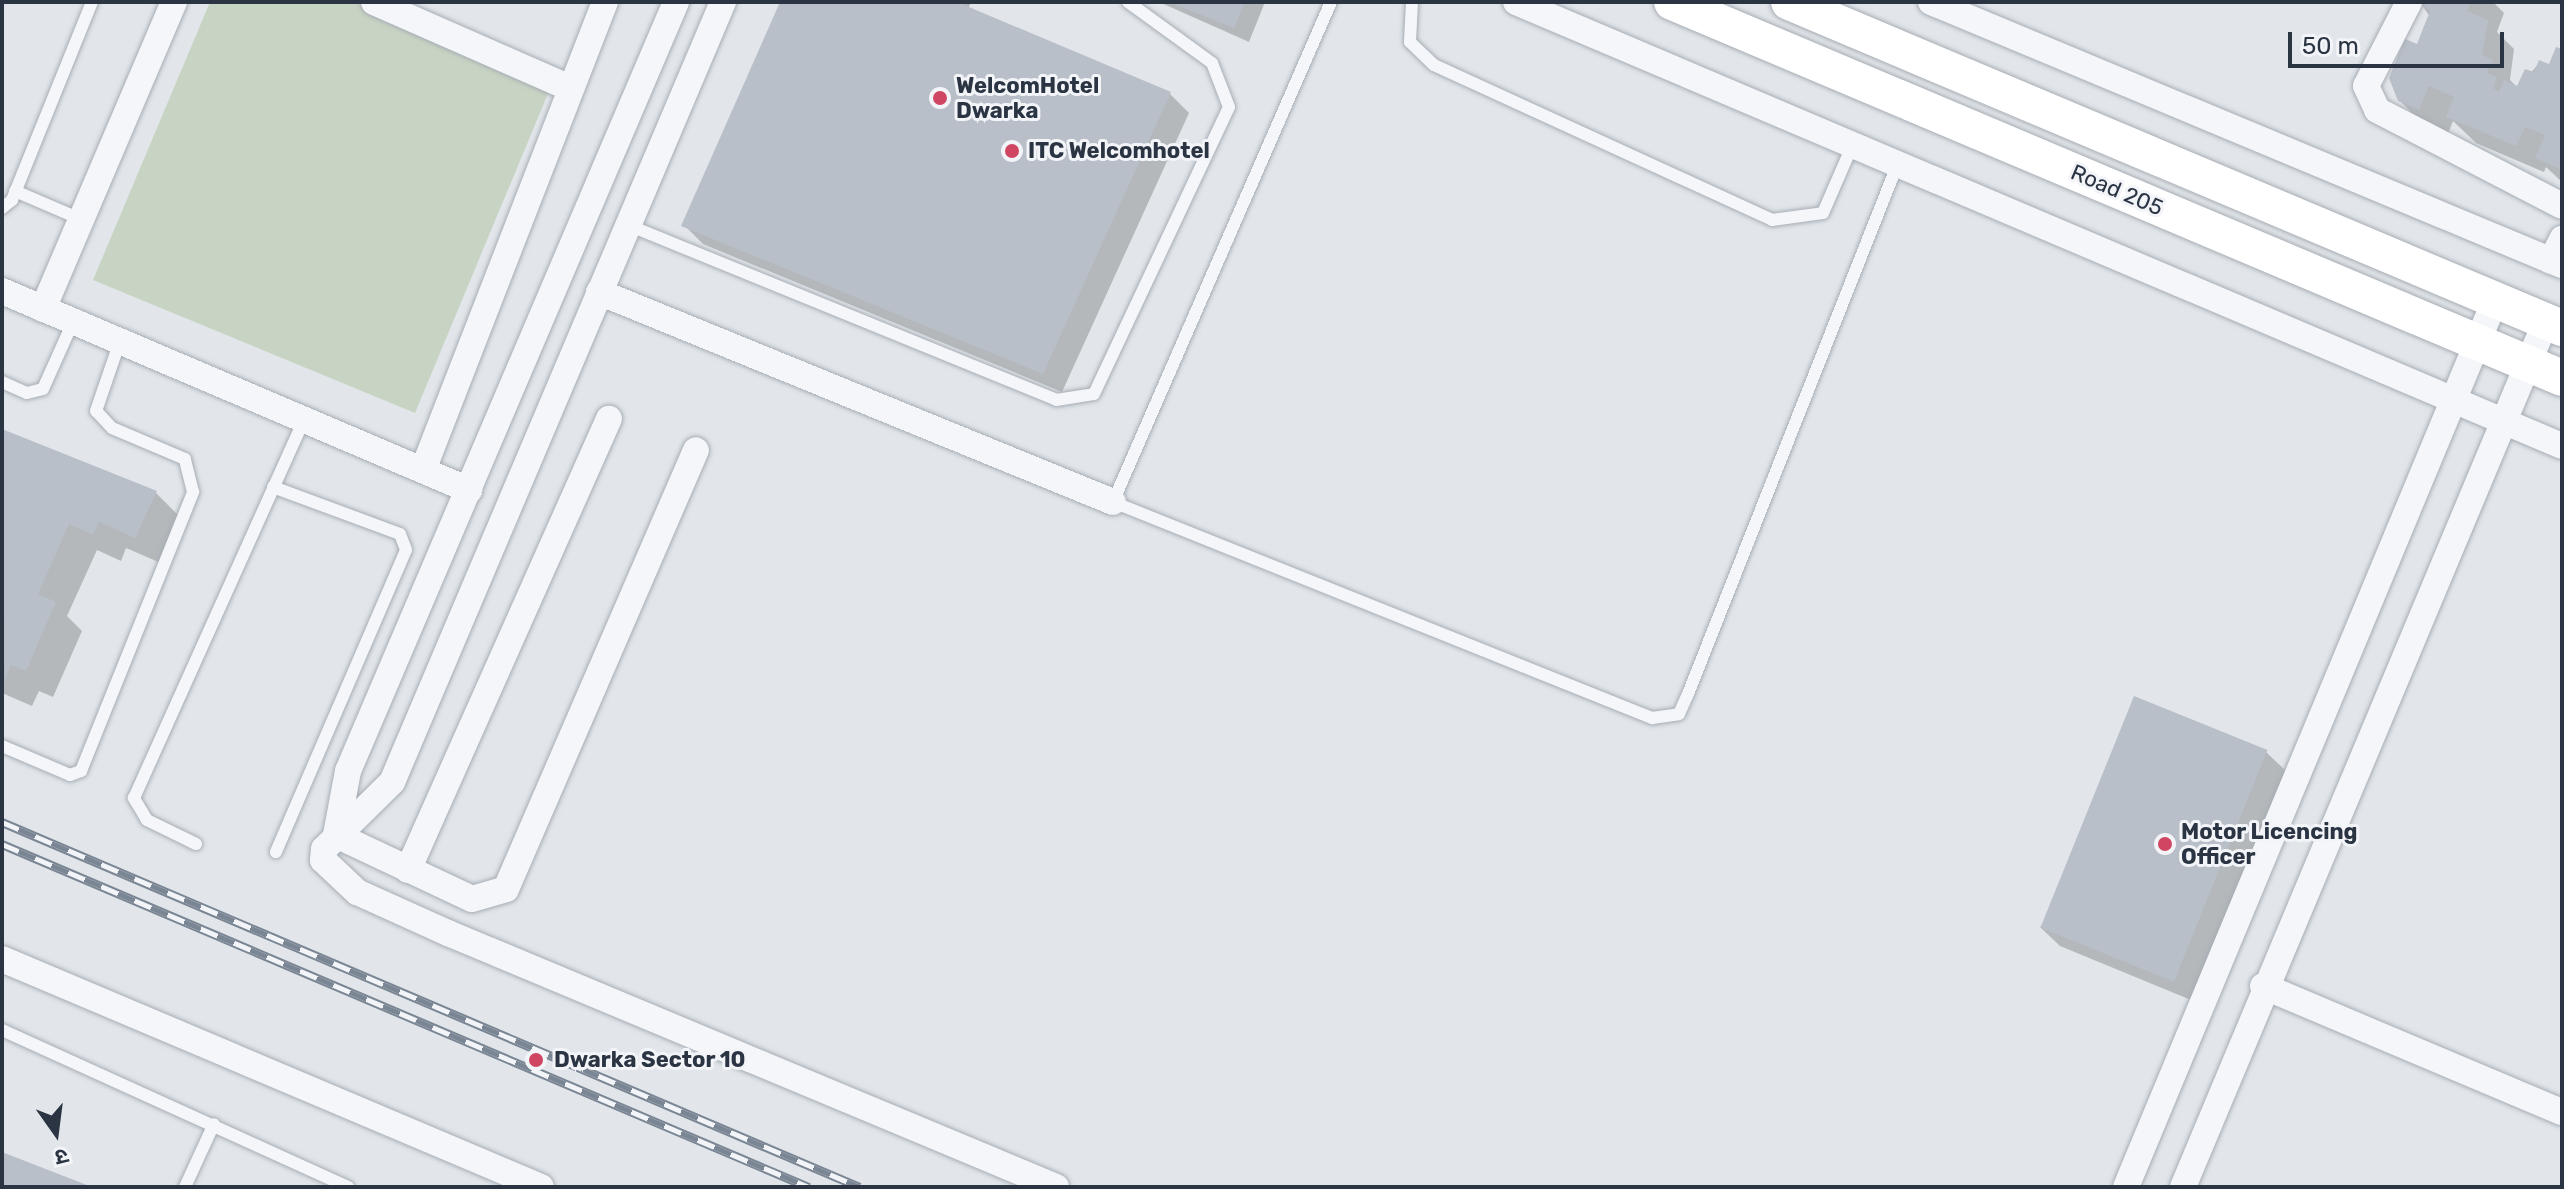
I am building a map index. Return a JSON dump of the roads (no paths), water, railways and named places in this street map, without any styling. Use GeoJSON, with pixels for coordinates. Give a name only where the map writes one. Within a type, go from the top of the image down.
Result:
{"type":"FeatureCollection","features":[{"type":"Feature","properties":{"kind":"main road","name":"Road 205"},"geometry":{"type":"LineString","coordinates":[[1672,2],[2562,378]]}},
{"type":"Feature","properties":{"kind":"main road","name":"Road 205"},"geometry":{"type":"LineString","coordinates":[[1789,2],[2554,325]]}},
{"type":"Feature","properties":{"kind":"street"},"geometry":{"type":"LineString","coordinates":[[43,309],[174,2]]}},
{"type":"Feature","properties":{"kind":"street"},"geometry":{"type":"LineString","coordinates":[[374,2],[570,88]]}},
{"type":"Feature","properties":{"kind":"street"},"geometry":{"type":"LineString","coordinates":[[423,470],[605,2]]}},
{"type":"Feature","properties":{"kind":"street"},"geometry":{"type":"LineString","coordinates":[[676,2],[348,771],[336,835],[323,860],[357,892],[1054,1187]]}},
{"type":"Feature","properties":{"kind":"street"},"geometry":{"type":"LineString","coordinates":[[336,835],[392,782],[723,2]]}},
{"type":"Feature","properties":{"kind":"street"},"geometry":{"type":"LineString","coordinates":[[1516,2],[2562,446]]}},
{"type":"Feature","properties":{"kind":"street"},"geometry":{"type":"LineString","coordinates":[[1931,2],[2558,255]]}},
{"type":"Feature","properties":{"kind":"street"},"geometry":{"type":"LineString","coordinates":[[2409,2],[2366,86],[2377,110],[2562,206]]}},
{"type":"Feature","properties":{"kind":"street"},"geometry":{"type":"LineString","coordinates":[[2,291],[305,417],[469,490]]}},
{"type":"Feature","properties":{"kind":"street"},"geometry":{"type":"LineString","coordinates":[[599,292],[1113,502]]}},
{"type":"Feature","properties":{"kind":"street"},"geometry":{"type":"LineString","coordinates":[[2126,1187],[2457,399],[2495,300]]}},
{"type":"Feature","properties":{"kind":"street"},"geometry":{"type":"LineString","coordinates":[[2183,1187],[2263,986],[2527,363],[2554,325]]}},
{"type":"Feature","properties":{"kind":"street"},"geometry":{"type":"LineString","coordinates":[[408,870],[609,419]]}},
{"type":"Feature","properties":{"kind":"street"},"geometry":{"type":"LineString","coordinates":[[336,835],[472,899],[506,889],[696,450]]}},
{"type":"Feature","properties":{"kind":"street"},"geometry":{"type":"LineString","coordinates":[[2,959],[541,1187]]}},
{"type":"Feature","properties":{"kind":"street"},"geometry":{"type":"LineString","coordinates":[[2263,986],[2562,1112]]}},
{"type":"Feature","properties":{"kind":"lane"},"geometry":{"type":"LineString","coordinates":[[2,208],[15,191],[92,2]]}},
{"type":"Feature","properties":{"kind":"lane"},"geometry":{"type":"LineString","coordinates":[[628,225],[1056,400],[1094,394],[1229,107],[1212,63],[1128,2]]}},
{"type":"Feature","properties":{"kind":"lane"},"geometry":{"type":"LineString","coordinates":[[1331,2],[1113,502],[1570,689],[1652,718],[1679,714],[1898,163]]}},
{"type":"Feature","properties":{"kind":"lane"},"geometry":{"type":"LineString","coordinates":[[1412,2],[1410,42],[1434,65],[1772,220],[1823,213],[1853,144]]}},
{"type":"Feature","properties":{"kind":"lane"},"geometry":{"type":"LineString","coordinates":[[15,191],[80,219]]}},
{"type":"Feature","properties":{"kind":"lane"},"geometry":{"type":"LineString","coordinates":[[2,382],[27,393],[43,389],[73,322]]}},
{"type":"Feature","properties":{"kind":"lane"},"geometry":{"type":"LineString","coordinates":[[2,746],[70,775],[81,771],[193,492],[185,459],[112,428],[96,411],[120,341]]}},
{"type":"Feature","properties":{"kind":"lane"},"geometry":{"type":"LineString","coordinates":[[196,844],[147,820],[134,798],[305,417]]}},
{"type":"Feature","properties":{"kind":"lane"},"geometry":{"type":"LineString","coordinates":[[273,487],[400,534],[406,550],[276,852]]}},
{"type":"Feature","properties":{"kind":"lane"},"geometry":{"type":"LineString","coordinates":[[2,1030],[348,1187]]}},
{"type":"Feature","properties":{"kind":"lane"},"geometry":{"type":"LineString","coordinates":[[188,1186],[214,1124]]}},
{"type":"Feature","properties":{"kind":"railway"},"geometry":{"type":"LineString","coordinates":[[2,822],[860,1187]]}},
{"type":"Feature","properties":{"kind":"railway"},"geometry":{"type":"LineString","coordinates":[[2,844],[809,1187]]}},
{"type":"Feature","properties":{"kind":"place","name":"WelcomHotel Dwarka"},"geometry":{"type":"Point","coordinates":[940,98]}},
{"type":"Feature","properties":{"kind":"place","name":"ITC Welcomhotel"},"geometry":{"type":"Point","coordinates":[1012,151]}},
{"type":"Feature","properties":{"kind":"place","name":"Motor Licencing Officer"},"geometry":{"type":"Point","coordinates":[2165,844]}},
{"type":"Feature","properties":{"kind":"place","name":"Dwarka Sector 10"},"geometry":{"type":"Point","coordinates":[536,1060]}}]}
